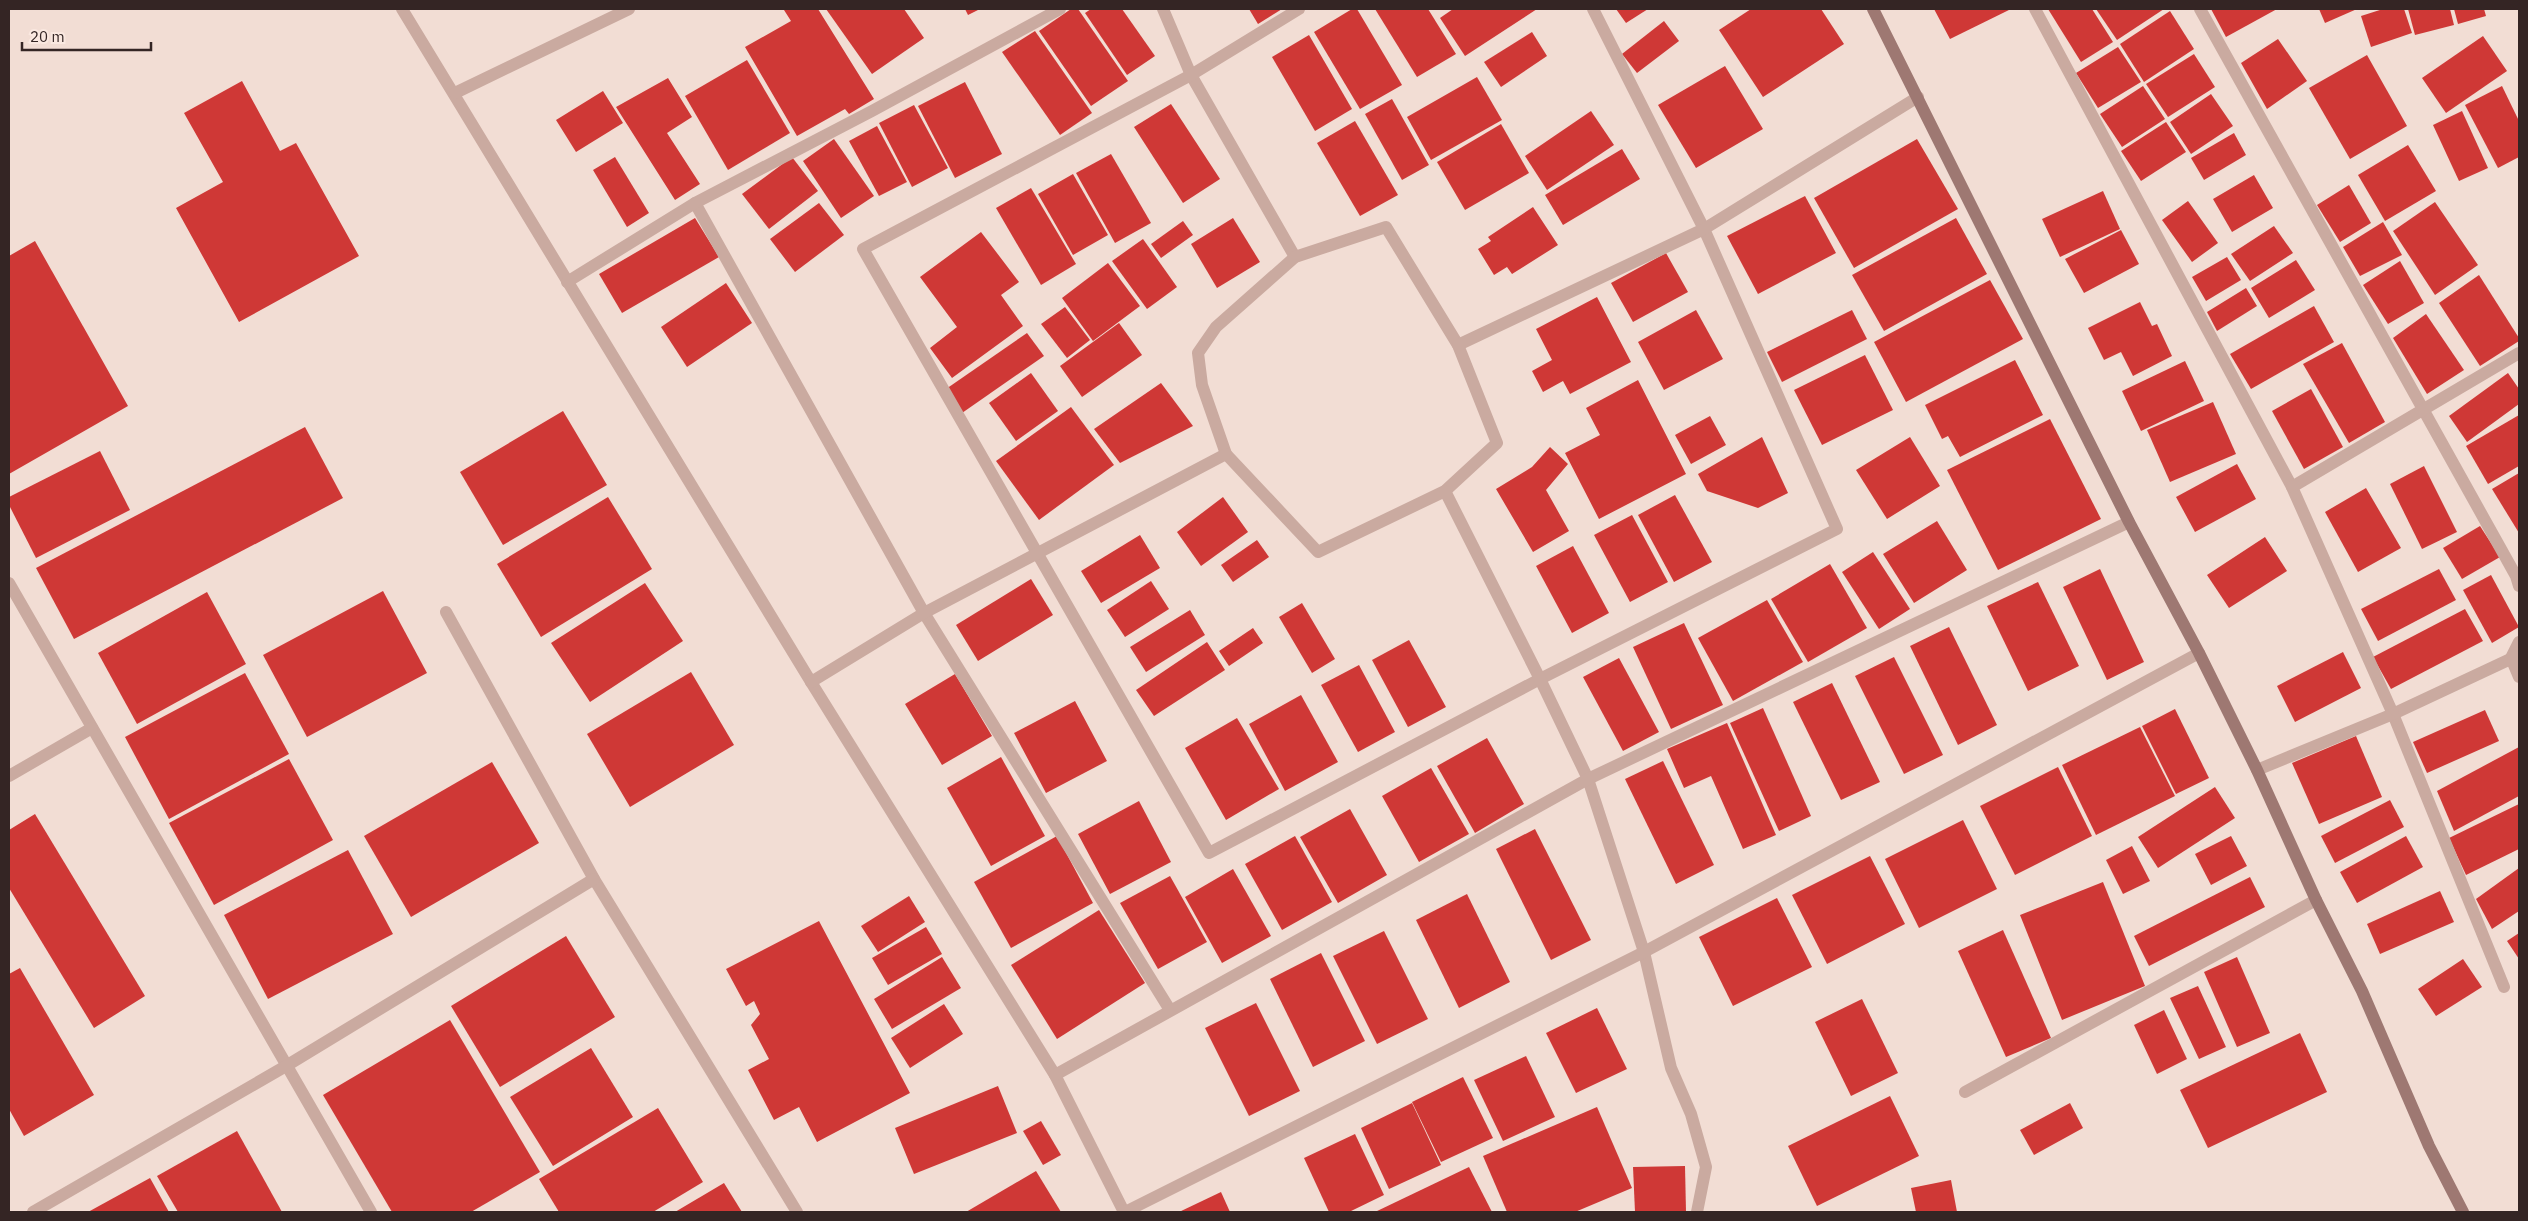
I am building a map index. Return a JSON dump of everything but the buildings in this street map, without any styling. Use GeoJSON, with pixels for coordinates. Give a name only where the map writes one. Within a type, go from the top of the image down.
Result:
{"type":"FeatureCollection","features":[{"type":"Feature","properties":{"kind":"street"},"geometry":{"type":"LineString","coordinates":[[402,9],[455,93],[567,282],[812,682],[1055,1075],[1124,1212],[1644,952],[2199,653]]}},
{"type":"Feature","properties":{"kind":"street"},"geometry":{"type":"LineString","coordinates":[[455,93],[629,9]]}},
{"type":"Feature","properties":{"kind":"street"},"geometry":{"type":"LineString","coordinates":[[567,282],[695,203],[872,111],[1060,9]]}},
{"type":"Feature","properties":{"kind":"street"},"geometry":{"type":"LineString","coordinates":[[1163,9],[1190,75],[1295,257]]}},
{"type":"Feature","properties":{"kind":"street"},"geometry":{"type":"LineString","coordinates":[[1299,9],[1190,75],[863,249],[1209,853],[1540,679],[1837,529],[1704,229],[1592,9]]}},
{"type":"Feature","properties":{"kind":"street"},"geometry":{"type":"LineString","coordinates":[[1874,9],[2129,522],[2199,653],[2257,770],[2316,900],[2362,991],[2428,1146],[2463,1212]]}},
{"type":"Feature","properties":{"kind":"street"},"geometry":{"type":"LineString","coordinates":[[2035,9],[2292,487],[2393,714],[2504,987]]}},
{"type":"Feature","properties":{"kind":"street"},"geometry":{"type":"LineString","coordinates":[[2200,9],[2516,576],[2519,586]]}},
{"type":"Feature","properties":{"kind":"street"},"geometry":{"type":"LineString","coordinates":[[1458,345],[1704,229],[1918,97]]}},
{"type":"Feature","properties":{"kind":"street"},"geometry":{"type":"LineString","coordinates":[[695,203],[924,613],[1170,1010]]}},
{"type":"Feature","properties":{"kind":"street"},"geometry":{"type":"LineString","coordinates":[[1386,227],[1458,345],[1497,443],[1445,491],[1318,552],[1226,454],[1202,385],[1198,353],[1216,327],[1295,257],[1386,227]]}},
{"type":"Feature","properties":{"kind":"street"},"geometry":{"type":"LineString","coordinates":[[2292,487],[2519,353]]}},
{"type":"Feature","properties":{"kind":"street"},"geometry":{"type":"LineString","coordinates":[[812,682],[924,613],[1226,454]]}},
{"type":"Feature","properties":{"kind":"street"},"geometry":{"type":"LineString","coordinates":[[1445,491],[1588,779],[1644,952],[1671,1068],[1691,1114],[1706,1167],[1697,1212]]}},
{"type":"Feature","properties":{"kind":"street"},"geometry":{"type":"LineString","coordinates":[[1055,1075],[1588,779],[2129,522]]}},
{"type":"Feature","properties":{"kind":"street"},"geometry":{"type":"LineString","coordinates":[[9,583],[371,1212]]}},
{"type":"Feature","properties":{"kind":"street"},"geometry":{"type":"LineString","coordinates":[[446,612],[594,879],[797,1212]]}},
{"type":"Feature","properties":{"kind":"street"},"geometry":{"type":"LineString","coordinates":[[2519,642],[2515,657],[2519,677]]}},
{"type":"Feature","properties":{"kind":"street"},"geometry":{"type":"LineString","coordinates":[[2257,770],[2393,714],[2515,657]]}},
{"type":"Feature","properties":{"kind":"street"},"geometry":{"type":"LineString","coordinates":[[9,776],[92,728]]}},
{"type":"Feature","properties":{"kind":"street"},"geometry":{"type":"LineString","coordinates":[[33,1212],[286,1066],[594,879]]}},
{"type":"Feature","properties":{"kind":"street"},"geometry":{"type":"LineString","coordinates":[[1965,1092],[2316,900]]}}]}
